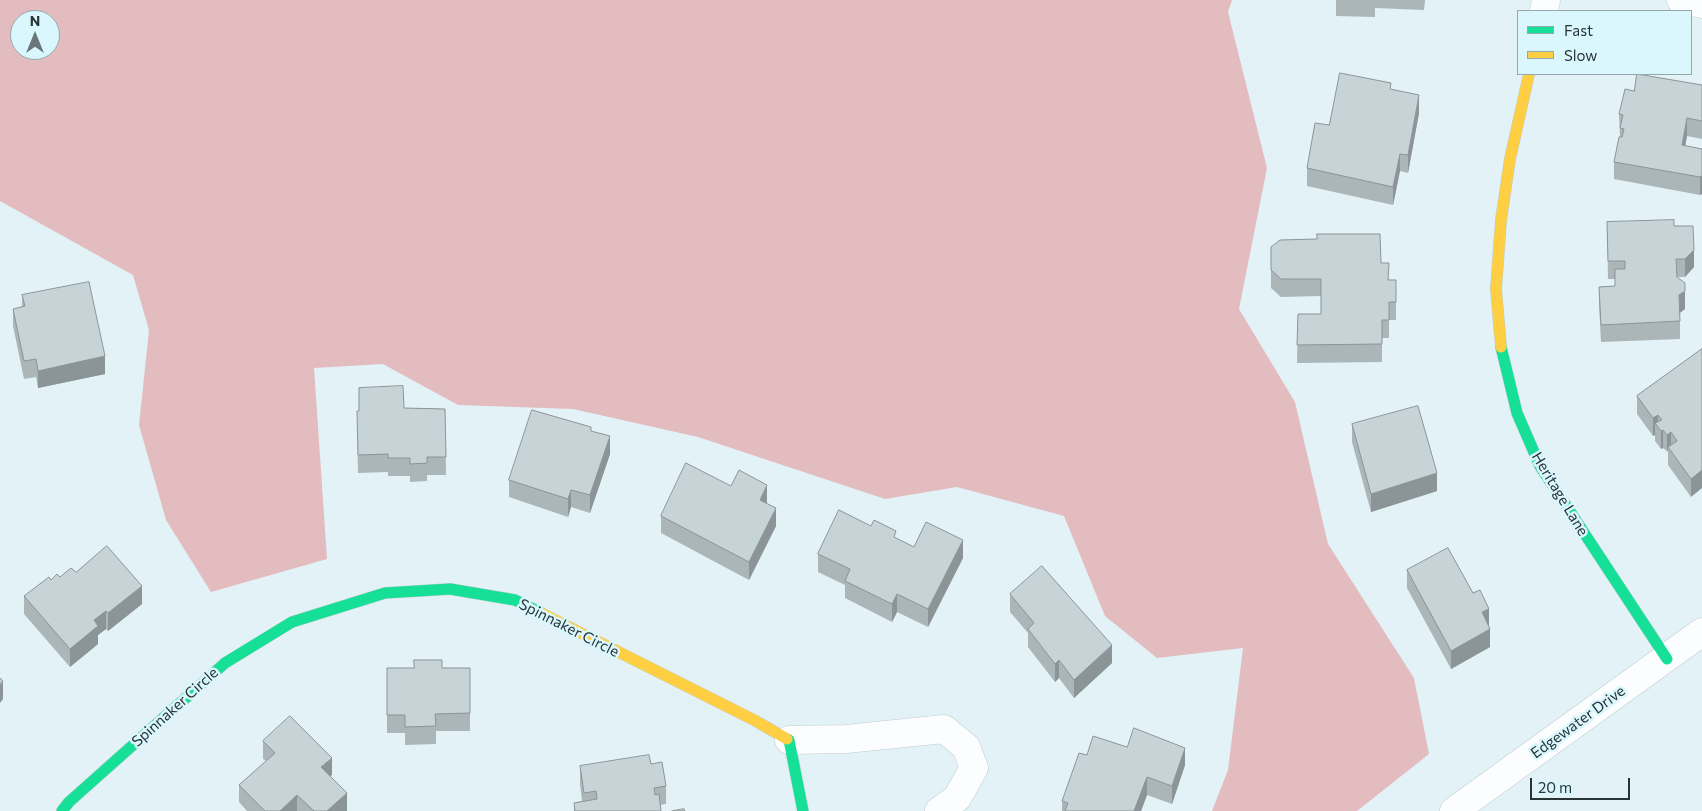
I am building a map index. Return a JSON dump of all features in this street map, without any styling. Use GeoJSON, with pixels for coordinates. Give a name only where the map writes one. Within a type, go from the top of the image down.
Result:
{"type":"FeatureCollection","features":[{"type":"Feature","properties":{"kind":"street"},"geometry":{"type":"LineString","coordinates":[[1681,0],[1702,4]]}},
{"type":"Feature","properties":{"kind":"street","name":"Heritage Lane"},"geometry":{"type":"LineString","coordinates":[[1530,75],[1510,159],[1501,220],[1496,289],[1502,353],[1517,414],[1540,466],[1667,659]]}},
{"type":"Feature","properties":{"kind":"street","name":"Spinnaker Circle"},"geometry":{"type":"LineString","coordinates":[[62,811],[69,802],[225,663],[292,622],[385,593],[450,589],[515,600],[754,720],[788,740]]}},
{"type":"Feature","properties":{"kind":"street","name":"Edgewater Drive"},"geometry":{"type":"LineString","coordinates":[[1454,811],[1702,632]]}},
{"type":"Feature","properties":{"kind":"street"},"geometry":{"type":"LineString","coordinates":[[803,811],[788,740],[846,739],[944,729],[966,747],[974,768],[957,798],[939,811]]}},
{"type":"Feature","properties":{"kind":"shaded area"},"geometry":{"type":"Polygon","coordinates":[[[0,0],[1232,0],[1228,12],[1267,168],[1239,309],[1295,402],[1328,544],[1414,678],[1429,754],[1357,811],[1212,811],[1228,770],[1243,648],[1157,658],[1105,616],[1064,516],[957,487],[885,499],[698,437],[573,409],[458,405],[383,364],[314,368],[327,559],[211,592],[166,520],[139,425],[149,330],[133,275],[0,201],[0,0]]]}},
{"type":"Feature","properties":{"kind":"building"},"geometry":{"type":"Polygon","coordinates":[[[1340,73],[1391,83],[1390,89],[1419,95],[1408,155],[1400,154],[1393,187],[1307,168],[1315,123],[1329,125],[1340,73]]]}},
{"type":"Feature","properties":{"kind":"building"},"geometry":{"type":"Polygon","coordinates":[[[1637,75],[1702,85],[1702,121],[1687,118],[1682,145],[1702,149],[1702,176],[1614,162],[1619,137],[1622,137],[1624,129],[1620,128],[1623,115],[1619,114],[1625,89],[1634,91],[1637,75]]]}},
{"type":"Feature","properties":{"kind":"building"},"geometry":{"type":"Polygon","coordinates":[[[1674,220],[1674,226],[1693,226],[1694,250],[1685,259],[1676,259],[1677,277],[1685,283],[1685,291],[1679,295],[1680,321],[1601,325],[1599,287],[1615,286],[1615,269],[1625,269],[1625,261],[1608,261],[1607,222],[1674,220]]]}},
{"type":"Feature","properties":{"kind":"building"},"geometry":{"type":"Polygon","coordinates":[[[1317,234],[1380,234],[1381,263],[1389,263],[1388,280],[1396,280],[1396,302],[1389,302],[1389,320],[1382,320],[1382,344],[1297,345],[1298,314],[1321,314],[1321,279],[1281,279],[1271,270],[1271,247],[1280,240],[1317,239],[1317,234]]]}},
{"type":"Feature","properties":{"kind":"building"},"geometry":{"type":"Polygon","coordinates":[[[89,282],[105,356],[38,371],[36,359],[24,361],[13,309],[25,306],[22,295],[89,282]]]}},
{"type":"Feature","properties":{"kind":"building"},"geometry":{"type":"Polygon","coordinates":[[[1702,349],[1702,470],[1691,479],[1668,447],[1677,441],[1671,432],[1667,435],[1663,430],[1661,431],[1655,423],[1662,420],[1658,415],[1653,418],[1637,396],[1702,349]]]}},
{"type":"Feature","properties":{"kind":"building"},"geometry":{"type":"Polygon","coordinates":[[[403,386],[404,408],[445,409],[446,457],[427,457],[427,463],[410,464],[410,458],[388,458],[388,454],[358,455],[357,411],[359,411],[359,388],[403,386]]]}},
{"type":"Feature","properties":{"kind":"building"},"geometry":{"type":"Polygon","coordinates":[[[1418,406],[1437,473],[1371,494],[1352,424],[1418,406]]]}},
{"type":"Feature","properties":{"kind":"building"},"geometry":{"type":"Polygon","coordinates":[[[532,410],[591,427],[591,431],[610,436],[590,495],[571,490],[568,499],[509,480],[532,410]]]}},
{"type":"Feature","properties":{"kind":"building"},"geometry":{"type":"Polygon","coordinates":[[[686,463],[731,486],[739,470],[767,485],[760,500],[776,508],[749,562],[661,516],[686,463]]]}},
{"type":"Feature","properties":{"kind":"building"},"geometry":{"type":"Polygon","coordinates":[[[839,510],[871,526],[874,520],[896,531],[894,537],[914,547],[926,522],[963,540],[928,609],[897,594],[892,604],[845,581],[850,569],[818,554],[839,510]]]}},
{"type":"Feature","properties":{"kind":"building"},"geometry":{"type":"Polygon","coordinates":[[[107,546],[142,586],[108,613],[106,611],[94,620],[98,626],[70,649],[24,596],[49,577],[51,580],[57,574],[60,577],[71,568],[76,572],[107,546]]]}},
{"type":"Feature","properties":{"kind":"building"},"geometry":{"type":"Polygon","coordinates":[[[1448,548],[1473,593],[1480,590],[1489,609],[1482,612],[1490,629],[1451,651],[1407,570],[1448,548]]]}},
{"type":"Feature","properties":{"kind":"building"},"geometry":{"type":"Polygon","coordinates":[[[1042,566],[1112,645],[1074,680],[1059,660],[1055,664],[1028,629],[1034,623],[1010,594],[1042,566]]]}},
{"type":"Feature","properties":{"kind":"building"},"geometry":{"type":"Polygon","coordinates":[[[414,660],[442,660],[442,668],[470,668],[470,713],[435,714],[436,726],[405,727],[405,715],[387,715],[387,668],[414,668],[414,660]]]}},
{"type":"Feature","properties":{"kind":"building"},"geometry":{"type":"Polygon","coordinates":[[[290,716],[332,758],[321,767],[347,793],[327,811],[314,811],[297,795],[280,811],[265,811],[239,785],[275,753],[263,741],[290,716]]]}},
{"type":"Feature","properties":{"kind":"building"},"geometry":{"type":"Polygon","coordinates":[[[1134,728],[1185,748],[1172,786],[1147,777],[1134,811],[1065,811],[1068,803],[1062,801],[1079,753],[1087,755],[1093,736],[1127,747],[1134,728]]]}},
{"type":"Feature","properties":{"kind":"building"},"geometry":{"type":"Polygon","coordinates":[[[649,755],[651,764],[662,762],[666,786],[654,788],[655,795],[659,794],[661,811],[575,811],[574,803],[597,799],[596,791],[584,793],[580,766],[649,755]]]}},
{"type":"Feature","properties":{"kind":"traffic: fast"},"geometry":{"type":"LineString","coordinates":[[1501,347],[1517,413],[1540,466],[1667,659]]}},
{"type":"Feature","properties":{"kind":"traffic: fast"},"geometry":{"type":"LineString","coordinates":[[62,811],[69,802],[225,663],[292,622],[385,593],[450,589],[515,600],[541,613]]}},
{"type":"Feature","properties":{"kind":"traffic: fast"},"geometry":{"type":"LineString","coordinates":[[787,739],[789,740],[803,811]]}},
{"type":"Feature","properties":{"kind":"traffic: slow"},"geometry":{"type":"LineString","coordinates":[[1501,347],[1496,289],[1501,220],[1510,159],[1529,75]]}},
{"type":"Feature","properties":{"kind":"traffic: slow"},"geometry":{"type":"LineString","coordinates":[[541,613],[754,720],[787,739]]}}]}
